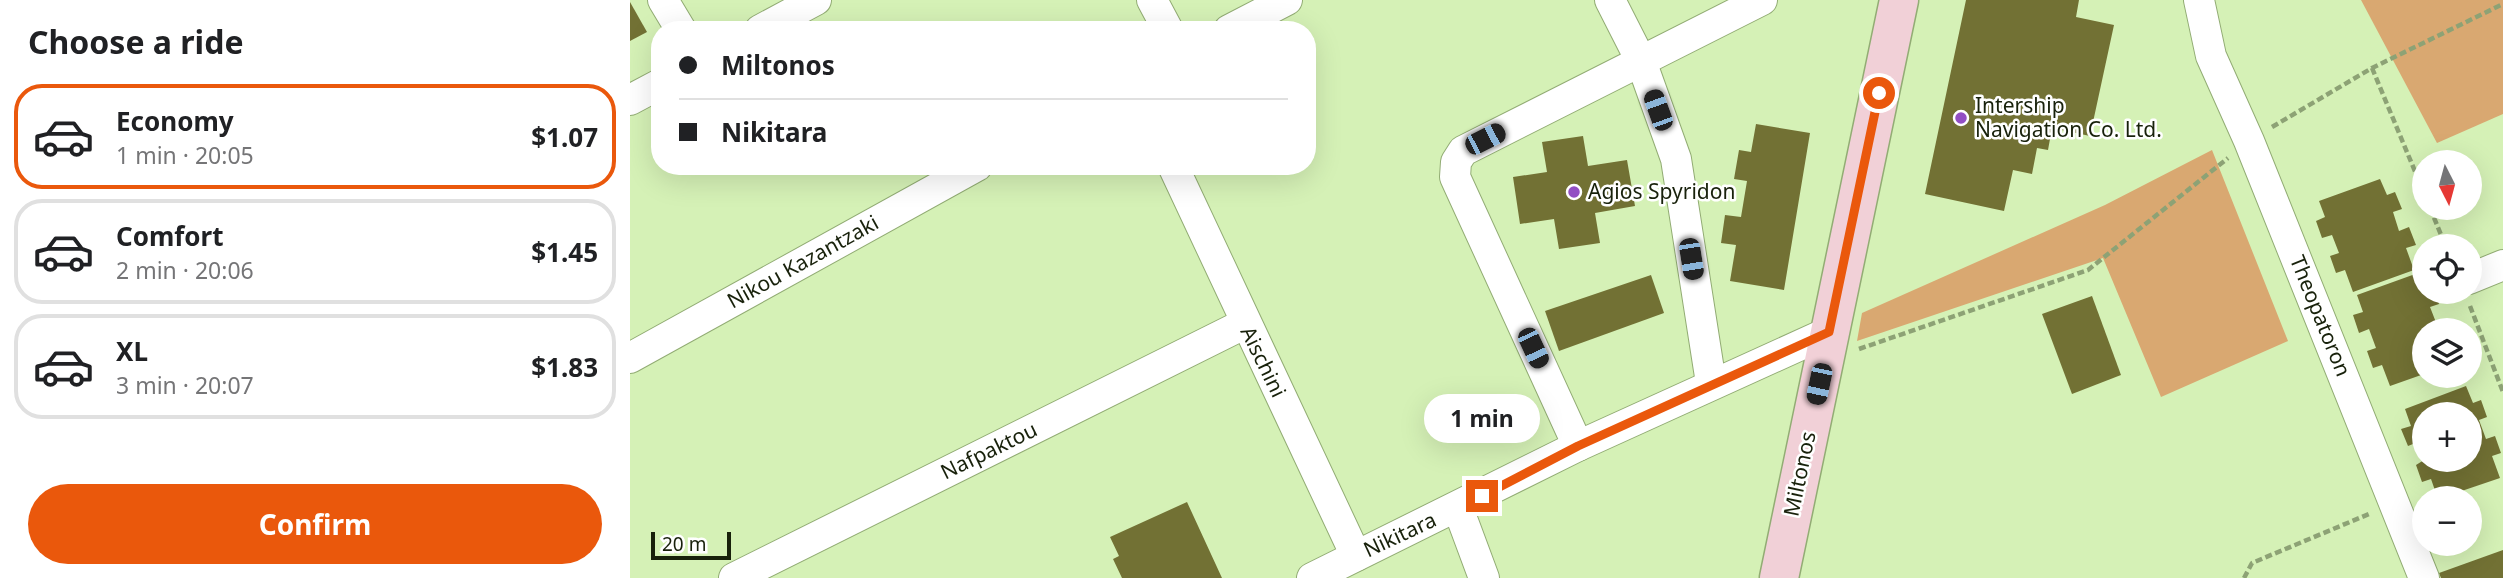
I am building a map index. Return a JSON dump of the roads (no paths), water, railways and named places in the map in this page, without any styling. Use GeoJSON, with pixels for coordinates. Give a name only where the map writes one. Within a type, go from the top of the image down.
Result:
{"type":"FeatureCollection","features":[{"type":"Feature","properties":{"kind":"street"},"geometry":{"type":"LineString","coordinates":[[663,0],[676,21]]}},
{"type":"Feature","properties":{"kind":"street"},"geometry":{"type":"LineString","coordinates":[[777,21],[816,0]]}},
{"type":"Feature","properties":{"kind":"street"},"geometry":{"type":"LineString","coordinates":[[1152,0],[1163,21]]}},
{"type":"Feature","properties":{"kind":"street"},"geometry":{"type":"LineString","coordinates":[[1246,21],[1287,0]]}},
{"type":"Feature","properties":{"kind":"street"},"geometry":{"type":"LineString","coordinates":[[1610,0],[1641,61],[1676,159],[1711,383]]}},
{"type":"Feature","properties":{"kind":"street"},"geometry":{"type":"LineString","coordinates":[[1578,446],[1455,177],[1456,162],[1463,150],[1762,0]]}},
{"type":"Feature","properties":{"kind":"street","name":"Miltonos"},"geometry":{"type":"LineString","coordinates":[[1779,578],[1899,0]]}},
{"type":"Feature","properties":{"kind":"street","name":"Theopatoron"},"geometry":{"type":"LineString","coordinates":[[2199,0],[2211,56],[2249,141],[2424,578]]}},
{"type":"Feature","properties":{"kind":"street"},"geometry":{"type":"LineString","coordinates":[[630,100],[651,88]]}},
{"type":"Feature","properties":{"kind":"street","name":"Nikou Kazantzaki"},"geometry":{"type":"LineString","coordinates":[[630,358],[961,175]]}},
{"type":"Feature","properties":{"kind":"street","name":"Aischini"},"geometry":{"type":"LineString","coordinates":[[1177,175],[1244,324],[1356,556]]}},
{"type":"Feature","properties":{"kind":"street"},"geometry":{"type":"LineString","coordinates":[[2482,282],[2503,265]]}},
{"type":"Feature","properties":{"kind":"street","name":"Nafpaktou"},"geometry":{"type":"LineString","coordinates":[[734,578],[1244,324]]}},
{"type":"Feature","properties":{"kind":"street","name":"Nikitara"},"geometry":{"type":"LineString","coordinates":[[1312,578],[1711,383],[1826,346]]}},
{"type":"Feature","properties":{"kind":"street"},"geometry":{"type":"LineString","coordinates":[[1458,508],[1484,578]]}},
{"type":"Feature","properties":{"kind":"place","name":"Intership Navigation Co. Ltd."},"geometry":{"type":"Point","coordinates":[1961,118]}},
{"type":"Feature","properties":{"kind":"place","name":"Agios Spyridon"},"geometry":{"type":"Point","coordinates":[1574,192]}}]}
